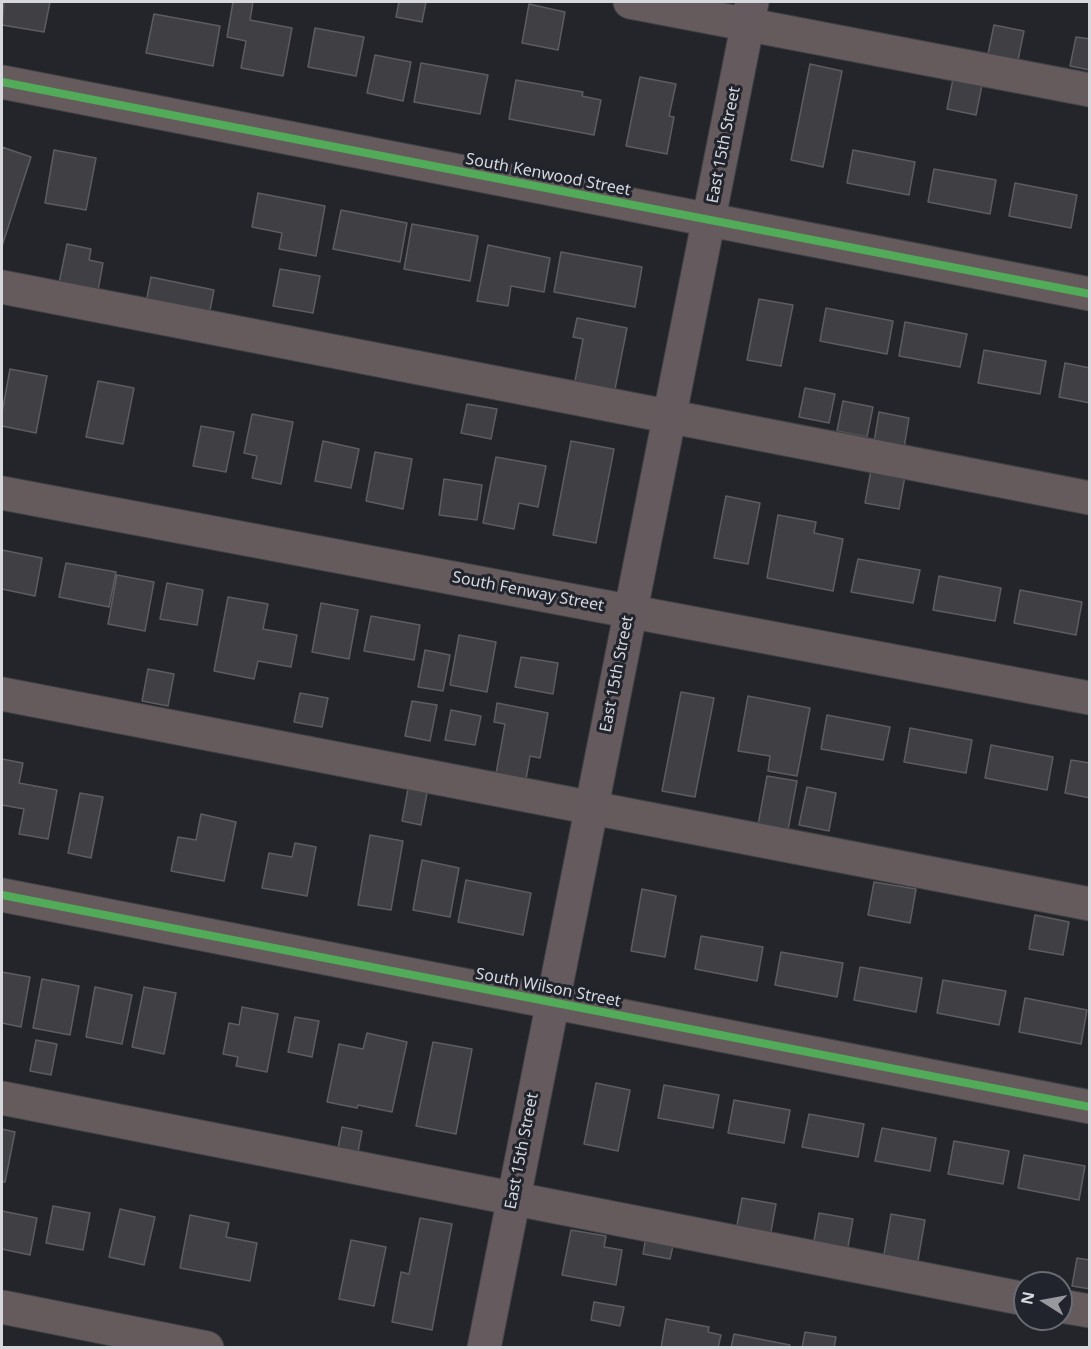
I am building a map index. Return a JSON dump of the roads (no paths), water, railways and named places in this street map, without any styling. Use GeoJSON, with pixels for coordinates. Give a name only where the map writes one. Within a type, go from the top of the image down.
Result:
{"type":"FeatureCollection","features":[{"type":"Feature","properties":{"kind":"main road","name":"East 15th Street"},"geometry":{"type":"LineString","coordinates":[[484,1347],[750,13]]}},
{"type":"Feature","properties":{"kind":"street"},"geometry":{"type":"LineString","coordinates":[[630,2],[750,13],[1089,90]]}},
{"type":"Feature","properties":{"kind":"street","name":"South Kenwood Street"},"geometry":{"type":"LineString","coordinates":[[2,82],[1089,294]]}},
{"type":"Feature","properties":{"kind":"street"},"geometry":{"type":"LineString","coordinates":[[2,287],[1089,498]]}},
{"type":"Feature","properties":{"kind":"street","name":"South Fenway Street"},"geometry":{"type":"LineString","coordinates":[[2,493],[1089,698]]}},
{"type":"Feature","properties":{"kind":"street"},"geometry":{"type":"LineString","coordinates":[[2,694],[1089,904]]}},
{"type":"Feature","properties":{"kind":"street","name":"South Wilson Street"},"geometry":{"type":"LineString","coordinates":[[2,896],[1089,1107]]}},
{"type":"Feature","properties":{"kind":"street"},"geometry":{"type":"LineString","coordinates":[[2,1098],[1013,1297]]}},
{"type":"Feature","properties":{"kind":"street"},"geometry":{"type":"LineString","coordinates":[[2,1307],[207,1347]]}},
{"type":"Feature","properties":{"kind":"street"},"geometry":{"type":"LineString","coordinates":[[1073,1308],[1089,1311]]}}]}
